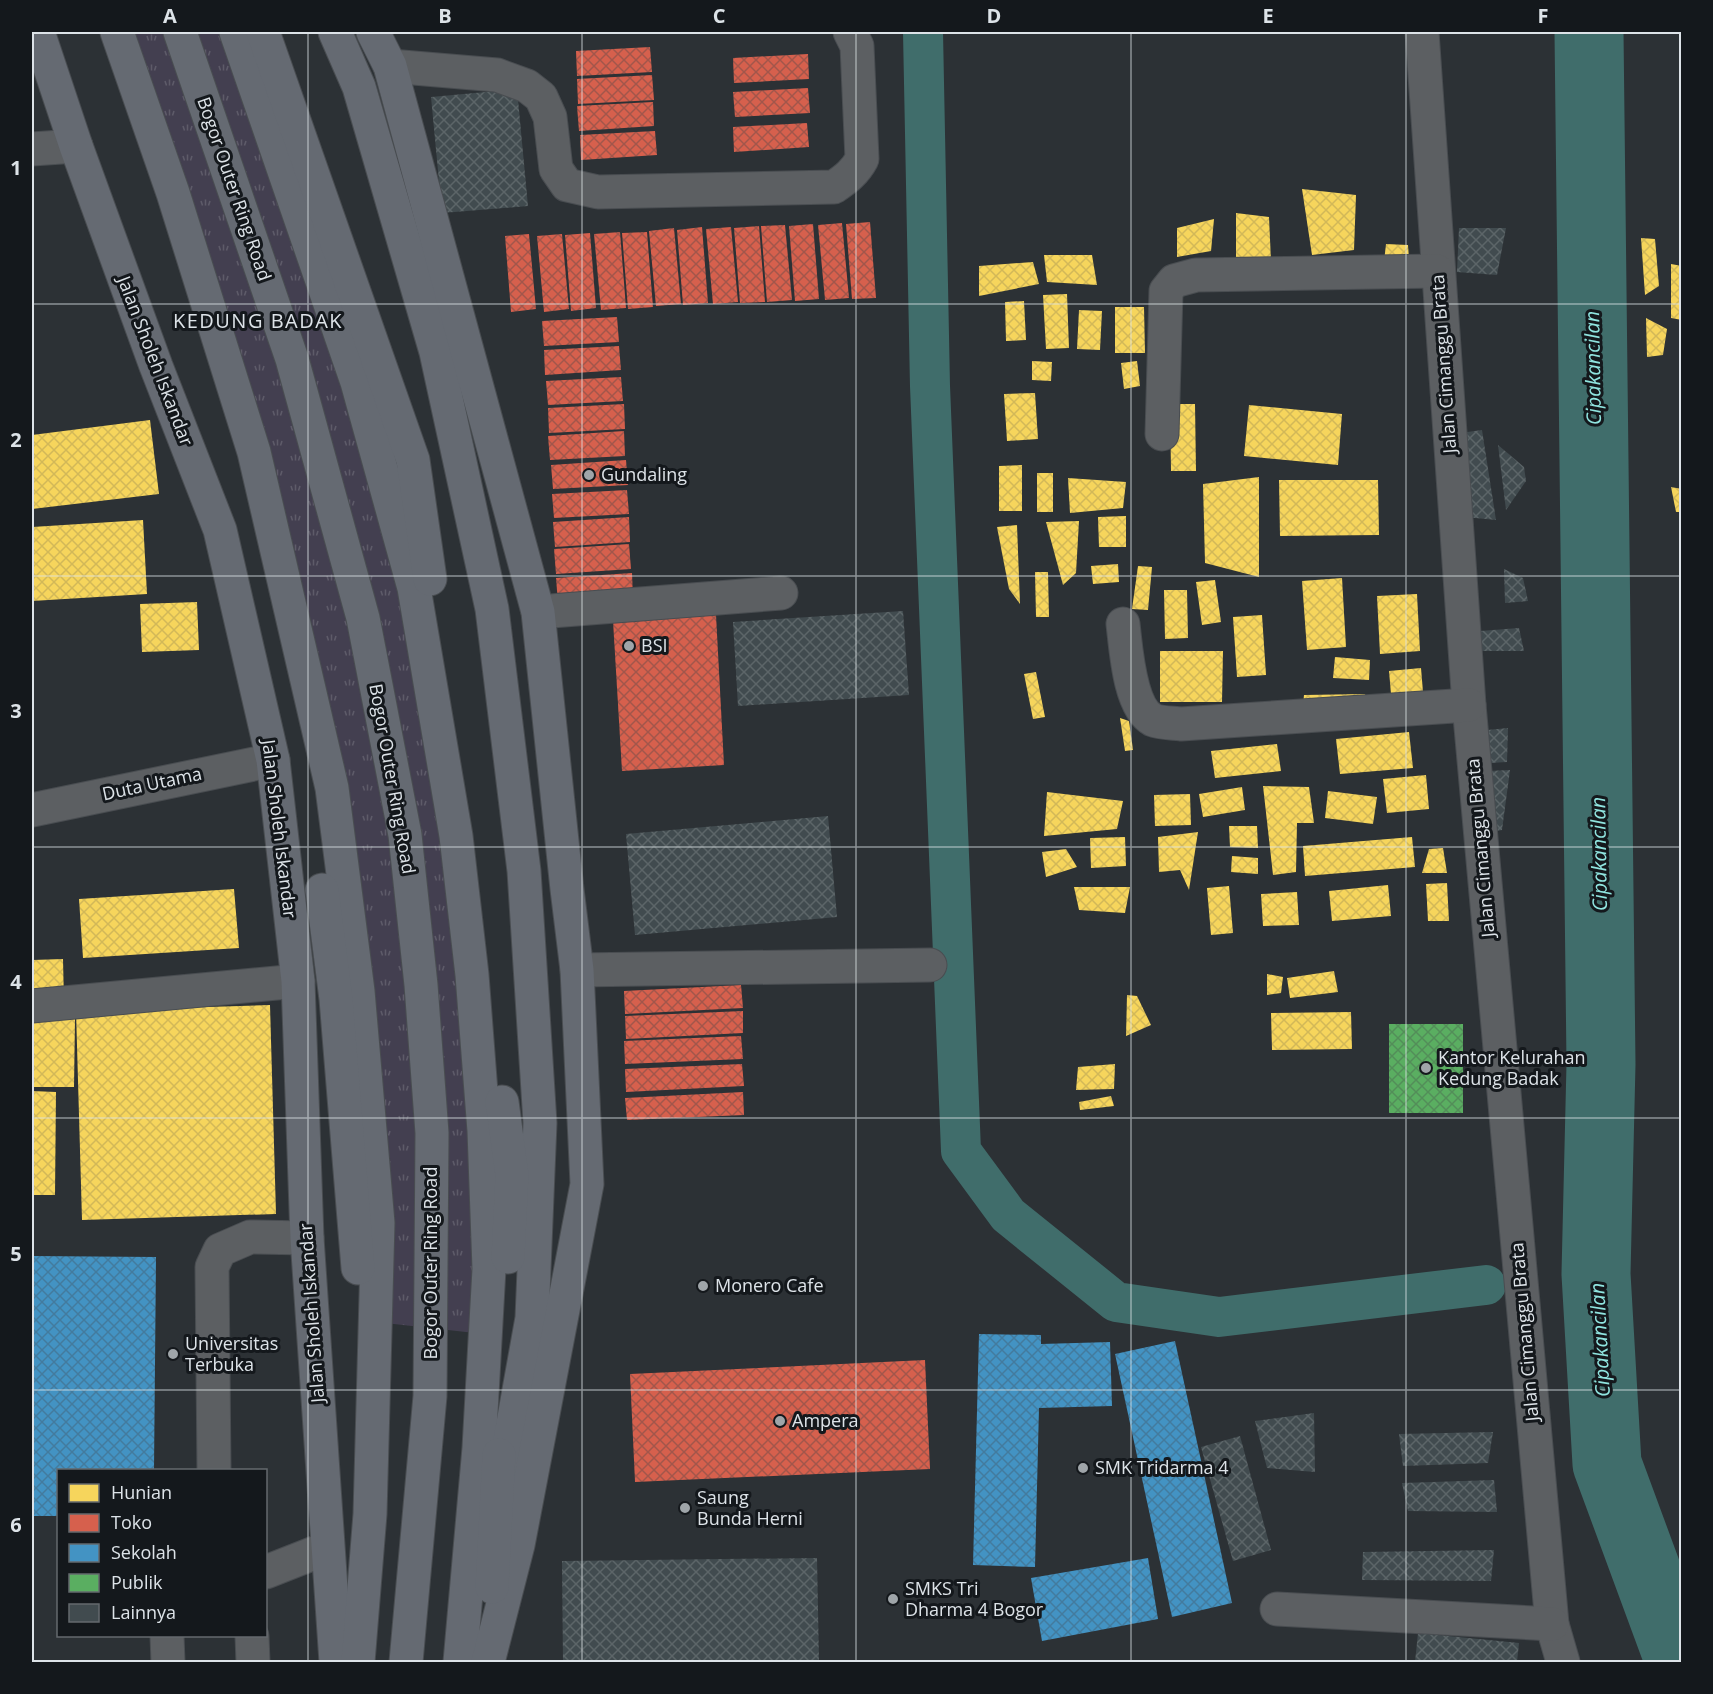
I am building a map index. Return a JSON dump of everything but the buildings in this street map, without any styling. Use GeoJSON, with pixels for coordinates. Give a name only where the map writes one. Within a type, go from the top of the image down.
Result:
{"type":"FeatureCollection","features":[{"type":"Feature","properties":{"kind":"highway","name":"Jalan Sholeh Iskandar"},"geometry":{"type":"LineString","coordinates":[[38,32],[76,146],[156,366],[220,530],[273,760],[298,981],[307,1238],[336,1662]]}},
{"type":"Feature","properties":{"kind":"highway"},"geometry":{"type":"LineString","coordinates":[[97,32],[231,447],[281,654],[309,785],[336,999],[374,1440]]}},
{"type":"Feature","properties":{"kind":"highway"},"geometry":{"type":"LineString","coordinates":[[117,32],[172,193],[254,452],[332,788],[358,991],[378,1223],[374,1440],[358,1662]]}},
{"type":"Feature","properties":{"kind":"highway","name":"Bogor Outer Ring Road"},"geometry":{"type":"LineString","coordinates":[[180,32],[292,359],[363,618],[405,835],[421,985],[432,1133],[430,1396],[406,1662]]}},
{"type":"Feature","properties":{"kind":"highway"},"geometry":{"type":"LineString","coordinates":[[236,32],[357,382],[414,588],[456,836],[472,975],[483,1109],[489,1269],[479,1448],[460,1662]]}},
{"type":"Feature","properties":{"kind":"highway"},"geometry":{"type":"LineString","coordinates":[[263,32],[413,460],[512,1175],[487,1662]]}},
{"type":"Feature","properties":{"kind":"highway"},"geometry":{"type":"LineString","coordinates":[[336,32],[359,87],[436,352],[492,609],[524,871],[540,1123],[532,1318],[496,1519]]}},
{"type":"Feature","properties":{"kind":"highway"},"geometry":{"type":"LineString","coordinates":[[373,32],[390,66],[538,612],[577,970],[587,1184],[518,1545],[487,1662]]}},
{"type":"Feature","properties":{"kind":"street"},"geometry":{"type":"LineString","coordinates":[[390,66],[496,75],[526,86],[541,97],[550,117],[556,169],[567,185],[598,192],[834,187],[852,174],[862,159],[857,46],[850,32]]}},
{"type":"Feature","properties":{"kind":"street","name":"Jalan Cimanggu Brata"},"geometry":{"type":"LineString","coordinates":[[1422,32],[1469,705],[1552,1624],[1563,1662]]}},
{"type":"Feature","properties":{"kind":"street"},"geometry":{"type":"LineString","coordinates":[[32,149],[76,146]]}},
{"type":"Feature","properties":{"kind":"street"},"geometry":{"type":"LineString","coordinates":[[1162,434],[1166,291],[1174,281],[1196,275],[1437,271]]}},
{"type":"Feature","properties":{"kind":"street"},"geometry":{"type":"LineString","coordinates":[[538,612],[781,593]]}},
{"type":"Feature","properties":{"kind":"street"},"geometry":{"type":"LineString","coordinates":[[1123,624],[1128,674],[1142,707],[1154,720],[1181,724],[1469,705]]}},
{"type":"Feature","properties":{"kind":"street","name":"Duta Utama"},"geometry":{"type":"LineString","coordinates":[[32,810],[273,760]]}},
{"type":"Feature","properties":{"kind":"street"},"geometry":{"type":"LineString","coordinates":[[577,970],[930,965]]}},
{"type":"Feature","properties":{"kind":"street"},"geometry":{"type":"LineString","coordinates":[[32,1006],[298,981]]}},
{"type":"Feature","properties":{"kind":"street"},"geometry":{"type":"LineString","coordinates":[[214,1469],[212,1267],[220,1250],[250,1237],[307,1238]]}},
{"type":"Feature","properties":{"kind":"street"},"geometry":{"type":"LineString","coordinates":[[267,1572],[327,1548]]}},
{"type":"Feature","properties":{"kind":"street"},"geometry":{"type":"LineString","coordinates":[[1277,1609],[1552,1624]]}},
{"type":"Feature","properties":{"kind":"street"},"geometry":{"type":"LineString","coordinates":[[167,1637],[168,1662]]}},
{"type":"Feature","properties":{"kind":"street"},"geometry":{"type":"LineString","coordinates":[[252,1637],[253,1662]]}},
{"type":"Feature","properties":{"kind":"green space"},"geometry":{"type":"Polygon","coordinates":[[[116,32],[236,32],[357,382],[456,836],[484,1334],[376,1322],[330,774],[116,32]]]}},
{"type":"Feature","properties":{"kind":"waterway"},"geometry":{"type":"LineString","coordinates":[[923,32],[930,386],[961,1151],[1008,1215],[1116,1302],[1219,1317],[1486,1285]]}},
{"type":"Feature","properties":{"kind":"waterway","name":"Cipakancilan"},"geometry":{"type":"LineString","coordinates":[[1589,32],[1601,1064],[1596,1274],[1607,1464],[1680,1662]]}},
{"type":"Feature","properties":{"kind":"place","name":"Gundaling"},"geometry":{"type":"Point","coordinates":[589,475]}},
{"type":"Feature","properties":{"kind":"place","name":"BSI"},"geometry":{"type":"Point","coordinates":[629,646]}},
{"type":"Feature","properties":{"kind":"place","name":"Kantor Kelurahan Kedung Badak"},"geometry":{"type":"Point","coordinates":[1426,1068]}},
{"type":"Feature","properties":{"kind":"place","name":"Monero Cafe"},"geometry":{"type":"Point","coordinates":[703,1286]}},
{"type":"Feature","properties":{"kind":"place","name":"Universitas Terbuka"},"geometry":{"type":"Point","coordinates":[173,1354]}},
{"type":"Feature","properties":{"kind":"place","name":"Ampera"},"geometry":{"type":"Point","coordinates":[780,1421]}},
{"type":"Feature","properties":{"kind":"place","name":"SMK Tridarma 4"},"geometry":{"type":"Point","coordinates":[1083,1468]}},
{"type":"Feature","properties":{"kind":"place","name":"Saung Bunda Herni"},"geometry":{"type":"Point","coordinates":[685,1508]}},
{"type":"Feature","properties":{"kind":"place","name":"SMKS Tri Dharma 4 Bogor"},"geometry":{"type":"Point","coordinates":[893,1599]}},
{"type":"Feature","properties":{"kind":"district","name":"KEDUNG BADAK"},"geometry":{"type":"Point","coordinates":[258,321]}}]}
